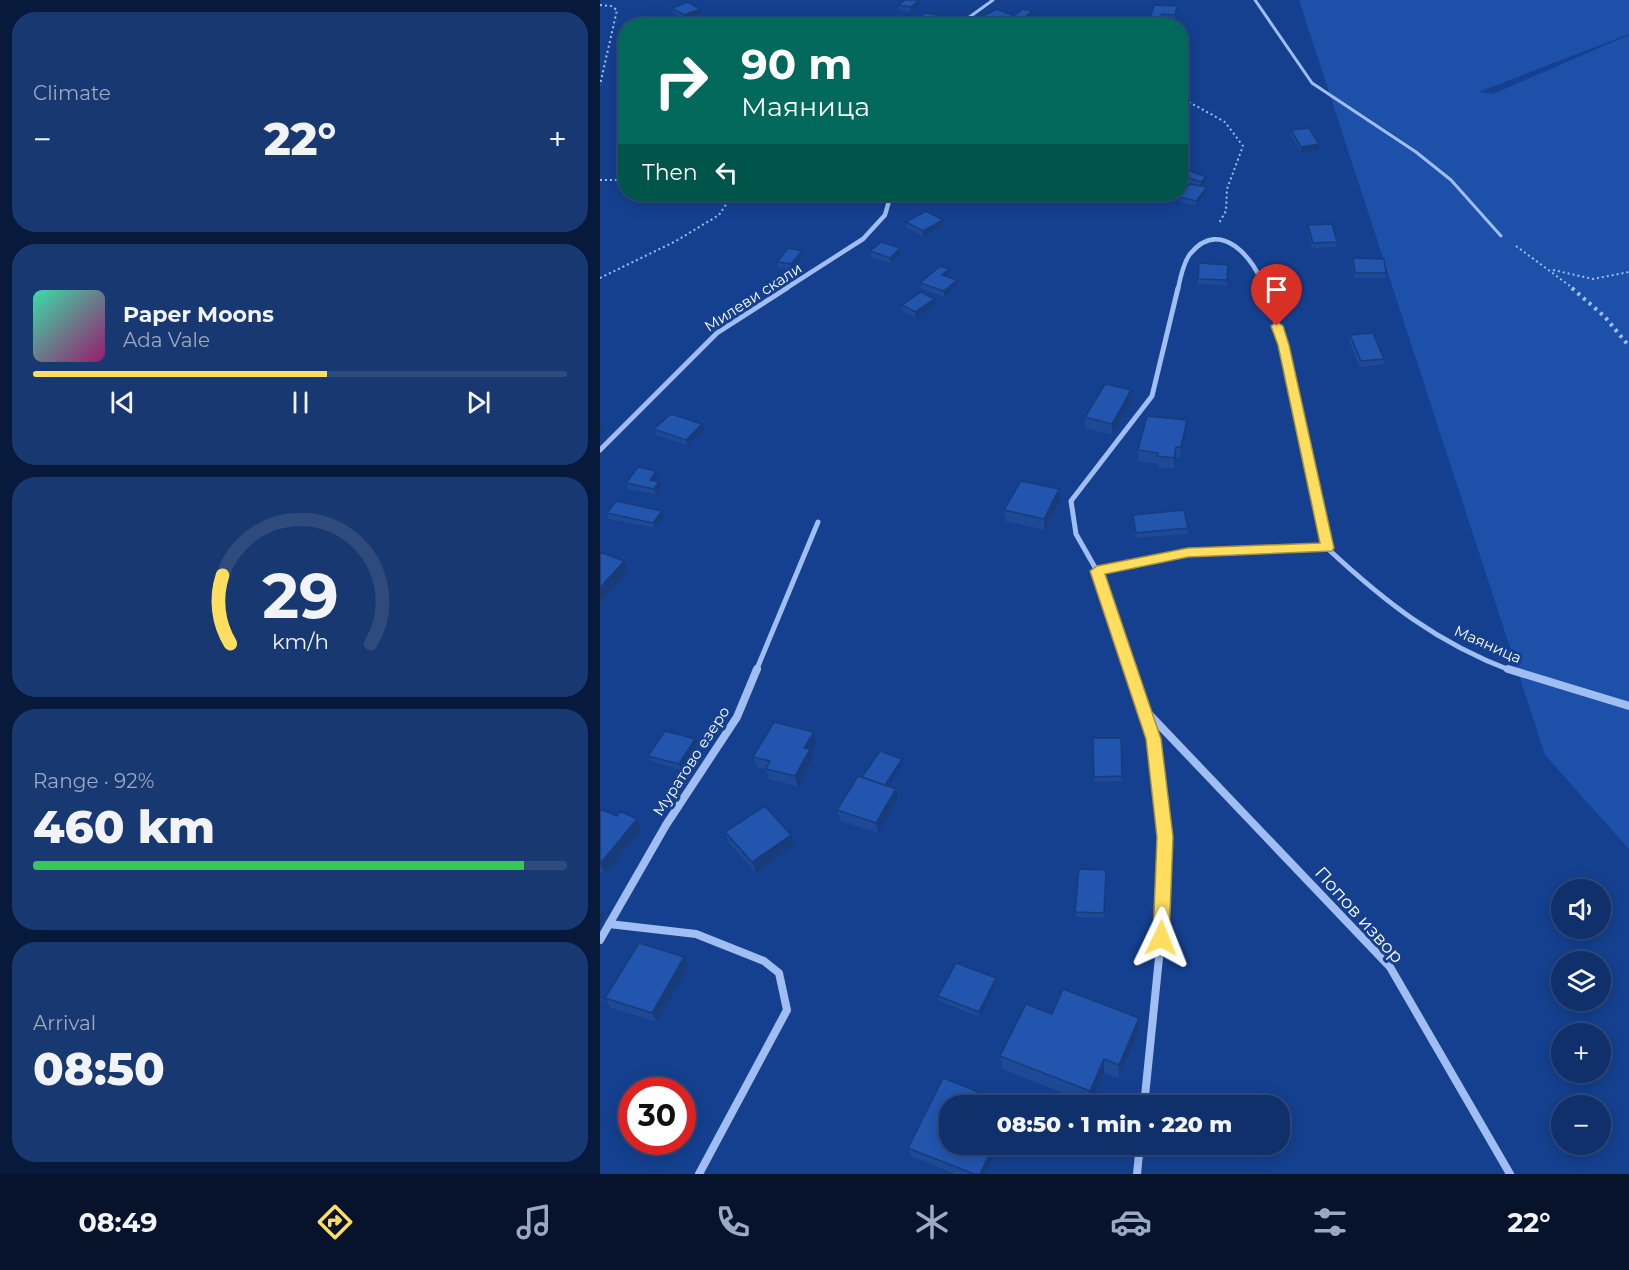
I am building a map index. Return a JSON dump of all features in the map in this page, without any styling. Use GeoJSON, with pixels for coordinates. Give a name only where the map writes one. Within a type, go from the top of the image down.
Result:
{"type":"FeatureCollection","features":[{"type":"Feature","properties":{"kind":"street","name":"Милеви скали"},"geometry":{"type":"LineString","coordinates":[[600,450],[717,333],[864,239],[885,215],[889,201]]}},
{"type":"Feature","properties":{"kind":"street"},"geometry":{"type":"LineString","coordinates":[[1097,571],[1188,553],[1327,548],[1284,345],[1258,269],[1242,250],[1230,242],[1208,241],[1190,254],[1180,280],[1152,396],[1071,501],[1076,534],[1097,571],[1154,739],[1165,837],[1161,938],[1145,1095]]}},
{"type":"Feature","properties":{"kind":"street","name":"Муратово езеро"},"geometry":{"type":"LineString","coordinates":[[600,940],[666,825],[738,717],[818,522]]}},
{"type":"Feature","properties":{"kind":"street","name":"Маяница"},"geometry":{"type":"LineString","coordinates":[[1327,548],[1379,596],[1447,642],[1530,678],[1629,706]]}},
{"type":"Feature","properties":{"kind":"street","name":"Попов извор"},"geometry":{"type":"LineString","coordinates":[[1144,708],[1390,967],[1510,1174]]}},
{"type":"Feature","properties":{"kind":"street"},"geometry":{"type":"LineString","coordinates":[[609,924],[696,934],[764,961],[779,974],[784,987],[787,1010],[699,1174]]}},
{"type":"Feature","properties":{"kind":"street"},"geometry":{"type":"LineString","coordinates":[[1137,1174],[1139,1155]]}},
{"type":"Feature","properties":{"kind":"lane"},"geometry":{"type":"LineString","coordinates":[[968,18],[993,0]]}},
{"type":"Feature","properties":{"kind":"lane"},"geometry":{"type":"LineString","coordinates":[[1255,0],[1312,83],[1416,152],[1451,180],[1501,236]]}},
{"type":"Feature","properties":{"kind":"path"},"geometry":{"type":"LineString","coordinates":[[600,5],[611,6],[617,10],[600,85]]}},
{"type":"Feature","properties":{"kind":"path"},"geometry":{"type":"LineString","coordinates":[[1188,101],[1224,119],[1238,134],[1243,146],[1227,189],[1226,211],[1208,241]]}},
{"type":"Feature","properties":{"kind":"path"},"geometry":{"type":"LineString","coordinates":[[600,180],[618,180]]}},
{"type":"Feature","properties":{"kind":"path"},"geometry":{"type":"LineString","coordinates":[[600,278],[676,241],[719,215],[729,201]]}},
{"type":"Feature","properties":{"kind":"path"},"geometry":{"type":"LineString","coordinates":[[1501,236],[1550,270],[1612,323],[1629,346]]}},
{"type":"Feature","properties":{"kind":"path"},"geometry":{"type":"LineString","coordinates":[[1550,270],[1593,279],[1629,272]]}},
{"type":"Feature","properties":{"kind":"shaded area"},"geometry":{"type":"Polygon","coordinates":[[[1299,0],[1629,0],[1629,34],[1479,92],[1493,94],[1629,35],[1629,849],[1545,755],[1299,0]]]}},
{"type":"Feature","properties":{"kind":"building"},"geometry":{"type":"Polygon","coordinates":[[[905,0],[919,0],[911,7],[899,5],[905,0]]]}},
{"type":"Feature","properties":{"kind":"building"},"geometry":{"type":"Polygon","coordinates":[[[688,2],[700,9],[684,15],[672,8],[688,2]]]}},
{"type":"Feature","properties":{"kind":"building"},"geometry":{"type":"Polygon","coordinates":[[[1154,5],[1177,6],[1175,15],[1162,14],[1160,18],[1150,18],[1154,5]]]}},
{"type":"Feature","properties":{"kind":"building"},"geometry":{"type":"Polygon","coordinates":[[[997,9],[1014,16],[1023,9],[1032,11],[1024,18],[978,18],[997,9]]]}},
{"type":"Feature","properties":{"kind":"building"},"geometry":{"type":"Polygon","coordinates":[[[925,13],[945,16],[942,18],[918,18],[925,13]]]}},
{"type":"Feature","properties":{"kind":"building"},"geometry":{"type":"Polygon","coordinates":[[[1309,128],[1319,144],[1301,147],[1291,130],[1309,128]]]}},
{"type":"Feature","properties":{"kind":"building"},"geometry":{"type":"Polygon","coordinates":[[[1188,170],[1206,177],[1201,182],[1188,178],[1188,170]]]}},
{"type":"Feature","properties":{"kind":"building"},"geometry":{"type":"Polygon","coordinates":[[[1190,184],[1207,187],[1196,201],[1188,199],[1190,184]]]}},
{"type":"Feature","properties":{"kind":"building"},"geometry":{"type":"Polygon","coordinates":[[[926,211],[943,220],[923,231],[906,222],[926,211]]]}},
{"type":"Feature","properties":{"kind":"building"},"geometry":{"type":"Polygon","coordinates":[[[1332,224],[1337,242],[1313,243],[1308,225],[1332,224]]]}},
{"type":"Feature","properties":{"kind":"building"},"geometry":{"type":"Polygon","coordinates":[[[881,242],[900,248],[890,258],[870,251],[881,242]]]}},
{"type":"Feature","properties":{"kind":"building"},"geometry":{"type":"Polygon","coordinates":[[[788,248],[802,251],[791,264],[777,262],[788,248]]]}},
{"type":"Feature","properties":{"kind":"building"},"geometry":{"type":"Polygon","coordinates":[[[1353,258],[1384,259],[1386,273],[1355,273],[1353,258]]]}},
{"type":"Feature","properties":{"kind":"building"},"geometry":{"type":"Polygon","coordinates":[[[1199,263],[1228,265],[1227,280],[1198,279],[1199,263]]]}},
{"type":"Feature","properties":{"kind":"building"},"geometry":{"type":"Polygon","coordinates":[[[940,266],[949,269],[942,275],[957,280],[944,291],[920,283],[940,266]]]}},
{"type":"Feature","properties":{"kind":"building"},"geometry":{"type":"Polygon","coordinates":[[[921,292],[935,299],[915,312],[902,305],[921,292]]]}},
{"type":"Feature","properties":{"kind":"building"},"geometry":{"type":"Polygon","coordinates":[[[1373,333],[1384,359],[1361,361],[1350,335],[1373,333]]]}},
{"type":"Feature","properties":{"kind":"building"},"geometry":{"type":"Polygon","coordinates":[[[1105,384],[1131,390],[1112,424],[1085,417],[1105,384]]]}},
{"type":"Feature","properties":{"kind":"building"},"geometry":{"type":"Polygon","coordinates":[[[671,414],[702,424],[686,440],[654,429],[671,414]]]}},
{"type":"Feature","properties":{"kind":"building"},"geometry":{"type":"Polygon","coordinates":[[[1147,416],[1187,420],[1181,447],[1176,447],[1174,458],[1138,450],[1147,416]]]}},
{"type":"Feature","properties":{"kind":"building"},"geometry":{"type":"Polygon","coordinates":[[[638,467],[656,471],[650,480],[659,482],[654,489],[626,483],[638,467]]]}},
{"type":"Feature","properties":{"kind":"building"},"geometry":{"type":"Polygon","coordinates":[[[1021,481],[1059,489],[1044,519],[1004,510],[1021,481]]]}},
{"type":"Feature","properties":{"kind":"building"},"geometry":{"type":"Polygon","coordinates":[[[616,501],[662,511],[653,523],[607,513],[616,501]]]}},
{"type":"Feature","properties":{"kind":"building"},"geometry":{"type":"Polygon","coordinates":[[[1184,510],[1188,528],[1136,533],[1133,515],[1184,510]]]}},
{"type":"Feature","properties":{"kind":"building"},"geometry":{"type":"Polygon","coordinates":[[[600,552],[624,561],[600,588],[600,552]]]}},
{"type":"Feature","properties":{"kind":"building"},"geometry":{"type":"Polygon","coordinates":[[[774,722],[814,732],[804,748],[810,749],[795,776],[766,769],[770,761],[753,757],[774,722]]]}},
{"type":"Feature","properties":{"kind":"building"},"geometry":{"type":"Polygon","coordinates":[[[665,731],[695,739],[679,764],[648,756],[665,731]]]}},
{"type":"Feature","properties":{"kind":"building"},"geometry":{"type":"Polygon","coordinates":[[[1093,738],[1121,738],[1122,776],[1094,777],[1093,738]]]}},
{"type":"Feature","properties":{"kind":"building"},"geometry":{"type":"Polygon","coordinates":[[[880,751],[902,759],[885,785],[862,777],[880,751]]]}},
{"type":"Feature","properties":{"kind":"building"},"geometry":{"type":"Polygon","coordinates":[[[858,776],[896,789],[876,823],[837,810],[858,776]]]}},
{"type":"Feature","properties":{"kind":"building"},"geometry":{"type":"Polygon","coordinates":[[[765,806],[791,835],[752,862],[725,832],[765,806]]]}},
{"type":"Feature","properties":{"kind":"building"},"geometry":{"type":"Polygon","coordinates":[[[600,809],[617,816],[620,811],[637,819],[600,864],[600,809]]]}},
{"type":"Feature","properties":{"kind":"building"},"geometry":{"type":"Polygon","coordinates":[[[1079,869],[1106,870],[1104,913],[1075,912],[1079,869]]]}},
{"type":"Feature","properties":{"kind":"building"},"geometry":{"type":"Polygon","coordinates":[[[639,943],[684,957],[652,1013],[605,998],[639,943]]]}},
{"type":"Feature","properties":{"kind":"building"},"geometry":{"type":"Polygon","coordinates":[[[956,963],[996,978],[979,1012],[938,996],[956,963]]]}},
{"type":"Feature","properties":{"kind":"building"},"geometry":{"type":"Polygon","coordinates":[[[1063,989],[1139,1018],[1119,1065],[1104,1059],[1090,1091],[1000,1056],[1026,1004],[1052,1014],[1063,989]]]}},
{"type":"Feature","properties":{"kind":"building"},"geometry":{"type":"Polygon","coordinates":[[[943,1078],[986,1095],[939,1095],[939,1155],[989,1155],[980,1174],[974,1174],[908,1148],[943,1078]]]}},
{"type":"Feature","properties":{"kind":"route"},"geometry":{"type":"LineString","coordinates":[[1161,938],[1165,837],[1154,739],[1097,571],[1188,553],[1327,548],[1284,345],[1277,326]]}}]}
